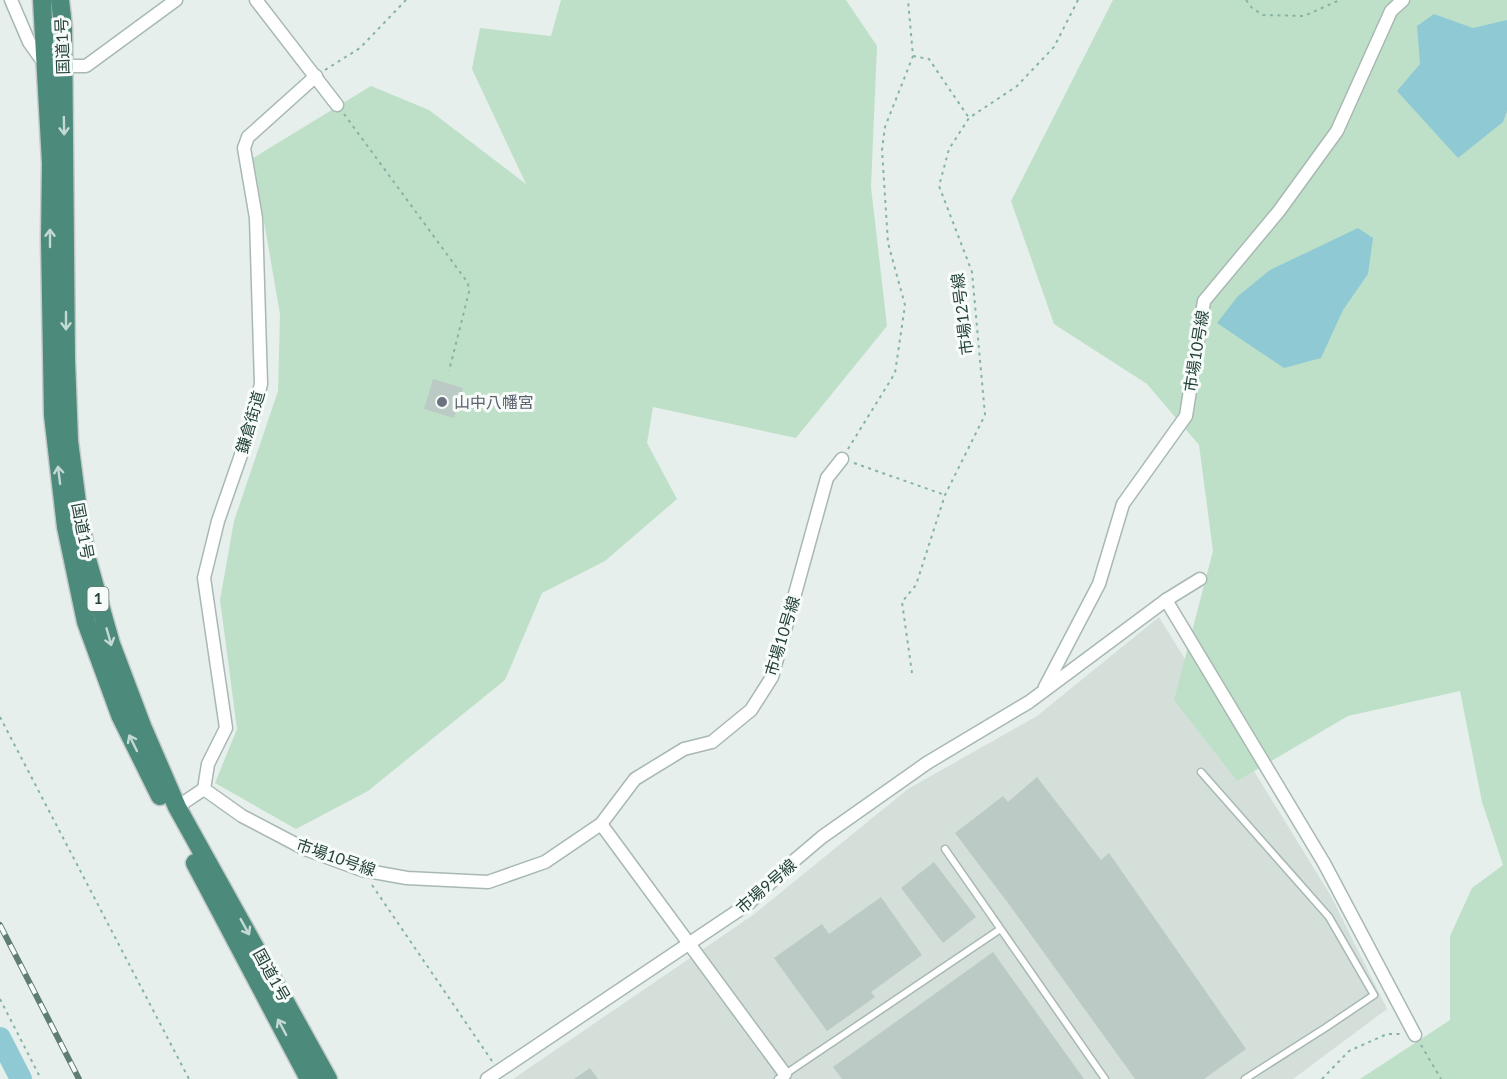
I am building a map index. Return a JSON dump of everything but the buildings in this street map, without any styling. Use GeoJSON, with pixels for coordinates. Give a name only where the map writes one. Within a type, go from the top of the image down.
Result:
{"type":"FeatureCollection","features":[{"type":"Feature","properties":{"kind":"highway","name":"国道1号"},"geometry":{"type":"LineString","coordinates":[[42,0],[54,67],[69,441],[87,559],[111,644],[142,726],[177,807],[328,1079]]}},
{"type":"Feature","properties":{"kind":"highway","name":"国道1号"},"geometry":{"type":"LineString","coordinates":[[60,0],[63,26],[54,67],[51,163],[50,239],[54,414],[66,527],[86,622],[120,715],[146,769],[309,1079]]}},
{"type":"Feature","properties":{"kind":"street"},"geometry":{"type":"LineString","coordinates":[[11,0],[28,42],[54,67],[86,66],[176,0]]}},
{"type":"Feature","properties":{"kind":"street"},"geometry":{"type":"LineString","coordinates":[[256,0],[337,105]]}},
{"type":"Feature","properties":{"kind":"street","name":"市場10号線"},"geometry":{"type":"LineString","coordinates":[[1043,691],[1099,584],[1123,504],[1186,416],[1204,301],[1279,211],[1337,131],[1391,11],[1403,0]]}},
{"type":"Feature","properties":{"kind":"street","name":"鎌倉街道"},"geometry":{"type":"LineString","coordinates":[[204,789],[208,764],[226,728],[204,578],[218,521],[250,429],[261,384],[256,218],[244,148],[248,138],[316,76]]}},
{"type":"Feature","properties":{"kind":"street","name":"市場10号線"},"geometry":{"type":"LineString","coordinates":[[204,789],[242,816],[305,849],[362,870],[407,878],[488,882],[545,862],[601,824],[635,779],[684,749],[712,742],[751,710],[772,677],[827,478],[842,459]]}},
{"type":"Feature","properties":{"kind":"street","name":"市場9号線"},"geometry":{"type":"LineString","coordinates":[[487,1079],[748,904],[789,865],[832,830],[927,763],[1029,702],[1166,600],[1200,579]]}},
{"type":"Feature","properties":{"kind":"street"},"geometry":{"type":"LineString","coordinates":[[1166,600],[1324,863],[1415,1035]]}},
{"type":"Feature","properties":{"kind":"street"},"geometry":{"type":"LineString","coordinates":[[177,807],[204,789]]}},
{"type":"Feature","properties":{"kind":"street"},"geometry":{"type":"LineString","coordinates":[[601,824],[657,899],[781,1077]]}},
{"type":"Feature","properties":{"kind":"lane"},"geometry":{"type":"LineString","coordinates":[[1201,772],[1329,917],[1374,995],[1245,1079]]}},
{"type":"Feature","properties":{"kind":"lane"},"geometry":{"type":"LineString","coordinates":[[945,849],[999,930],[1105,1079]]}},
{"type":"Feature","properties":{"kind":"lane"},"geometry":{"type":"LineString","coordinates":[[781,1077],[999,930]]}},
{"type":"Feature","properties":{"kind":"path"},"geometry":{"type":"LineString","coordinates":[[316,76],[360,48],[406,0]]}},
{"type":"Feature","properties":{"kind":"path"},"geometry":{"type":"LineString","coordinates":[[908,0],[914,56],[885,127],[882,150],[888,243],[905,305],[895,373],[842,459],[945,495]]}},
{"type":"Feature","properties":{"kind":"path","name":"市場12号線"},"geometry":{"type":"LineString","coordinates":[[912,673],[902,602],[916,585],[945,495],[985,415],[972,272],[939,186],[949,149],[969,118],[1017,86],[1054,47],[1078,0]]}},
{"type":"Feature","properties":{"kind":"path"},"geometry":{"type":"LineString","coordinates":[[1246,0],[1252,8],[1263,15],[1304,16],[1340,0]]}},
{"type":"Feature","properties":{"kind":"path"},"geometry":{"type":"LineString","coordinates":[[914,56],[929,59],[969,118]]}},
{"type":"Feature","properties":{"kind":"path"},"geometry":{"type":"LineString","coordinates":[[337,105],[468,283],[469,292],[449,371]]}},
{"type":"Feature","properties":{"kind":"path"},"geometry":{"type":"LineString","coordinates":[[0,717],[189,1079]]}},
{"type":"Feature","properties":{"kind":"path"},"geometry":{"type":"LineString","coordinates":[[362,870],[499,1071]]}},
{"type":"Feature","properties":{"kind":"path"},"geometry":{"type":"LineString","coordinates":[[0,999],[41,1079]]}},
{"type":"Feature","properties":{"kind":"path"},"geometry":{"type":"LineString","coordinates":[[1322,1079],[1349,1051],[1387,1034],[1415,1035],[1441,1079]]}},
{"type":"Feature","properties":{"kind":"shaded area"},"geometry":{"type":"Polygon","coordinates":[[[1159,617],[1331,896],[1387,1009],[1293,1079],[513,1079],[753,915],[908,789],[1037,716],[1159,617]]]}},
{"type":"Feature","properties":{"kind":"green space"},"geometry":{"type":"Polygon","coordinates":[[[561,0],[846,0],[877,46],[871,187],[887,326],[796,438],[653,407],[647,443],[677,499],[605,561],[542,593],[505,680],[368,791],[296,829],[215,783],[237,729],[220,600],[234,521],[278,391],[280,314],[253,158],[371,86],[429,110],[526,184],[472,69],[480,28],[551,36],[561,0]]]}},
{"type":"Feature","properties":{"kind":"green space"},"geometry":{"type":"Polygon","coordinates":[[[1113,0],[1507,0],[1507,1079],[1360,1079],[1450,1020],[1450,936],[1472,888],[1503,865],[1482,802],[1460,691],[1348,716],[1237,781],[1174,700],[1213,551],[1199,445],[1147,384],[1054,324],[1011,201],[1113,0]]]}},
{"type":"Feature","properties":{"kind":"water"},"geometry":{"type":"Polygon","coordinates":[[[1434,14],[1473,28],[1507,20],[1507,111],[1503,122],[1458,158],[1397,91],[1420,64],[1417,26],[1434,14]]]}},
{"type":"Feature","properties":{"kind":"water"},"geometry":{"type":"Polygon","coordinates":[[[1358,228],[1373,238],[1368,274],[1343,310],[1321,358],[1284,368],[1217,323],[1238,296],[1270,270],[1358,228]]]}},
{"type":"Feature","properties":{"kind":"waterway"},"geometry":{"type":"LineString","coordinates":[[0,1038],[21,1079]]}},
{"type":"Feature","properties":{"kind":"railway"},"geometry":{"type":"LineString","coordinates":[[0,925],[79,1079]]}},
{"type":"Feature","properties":{"kind":"place","name":"山中八幡宮"},"geometry":{"type":"Point","coordinates":[442,402]}}]}
